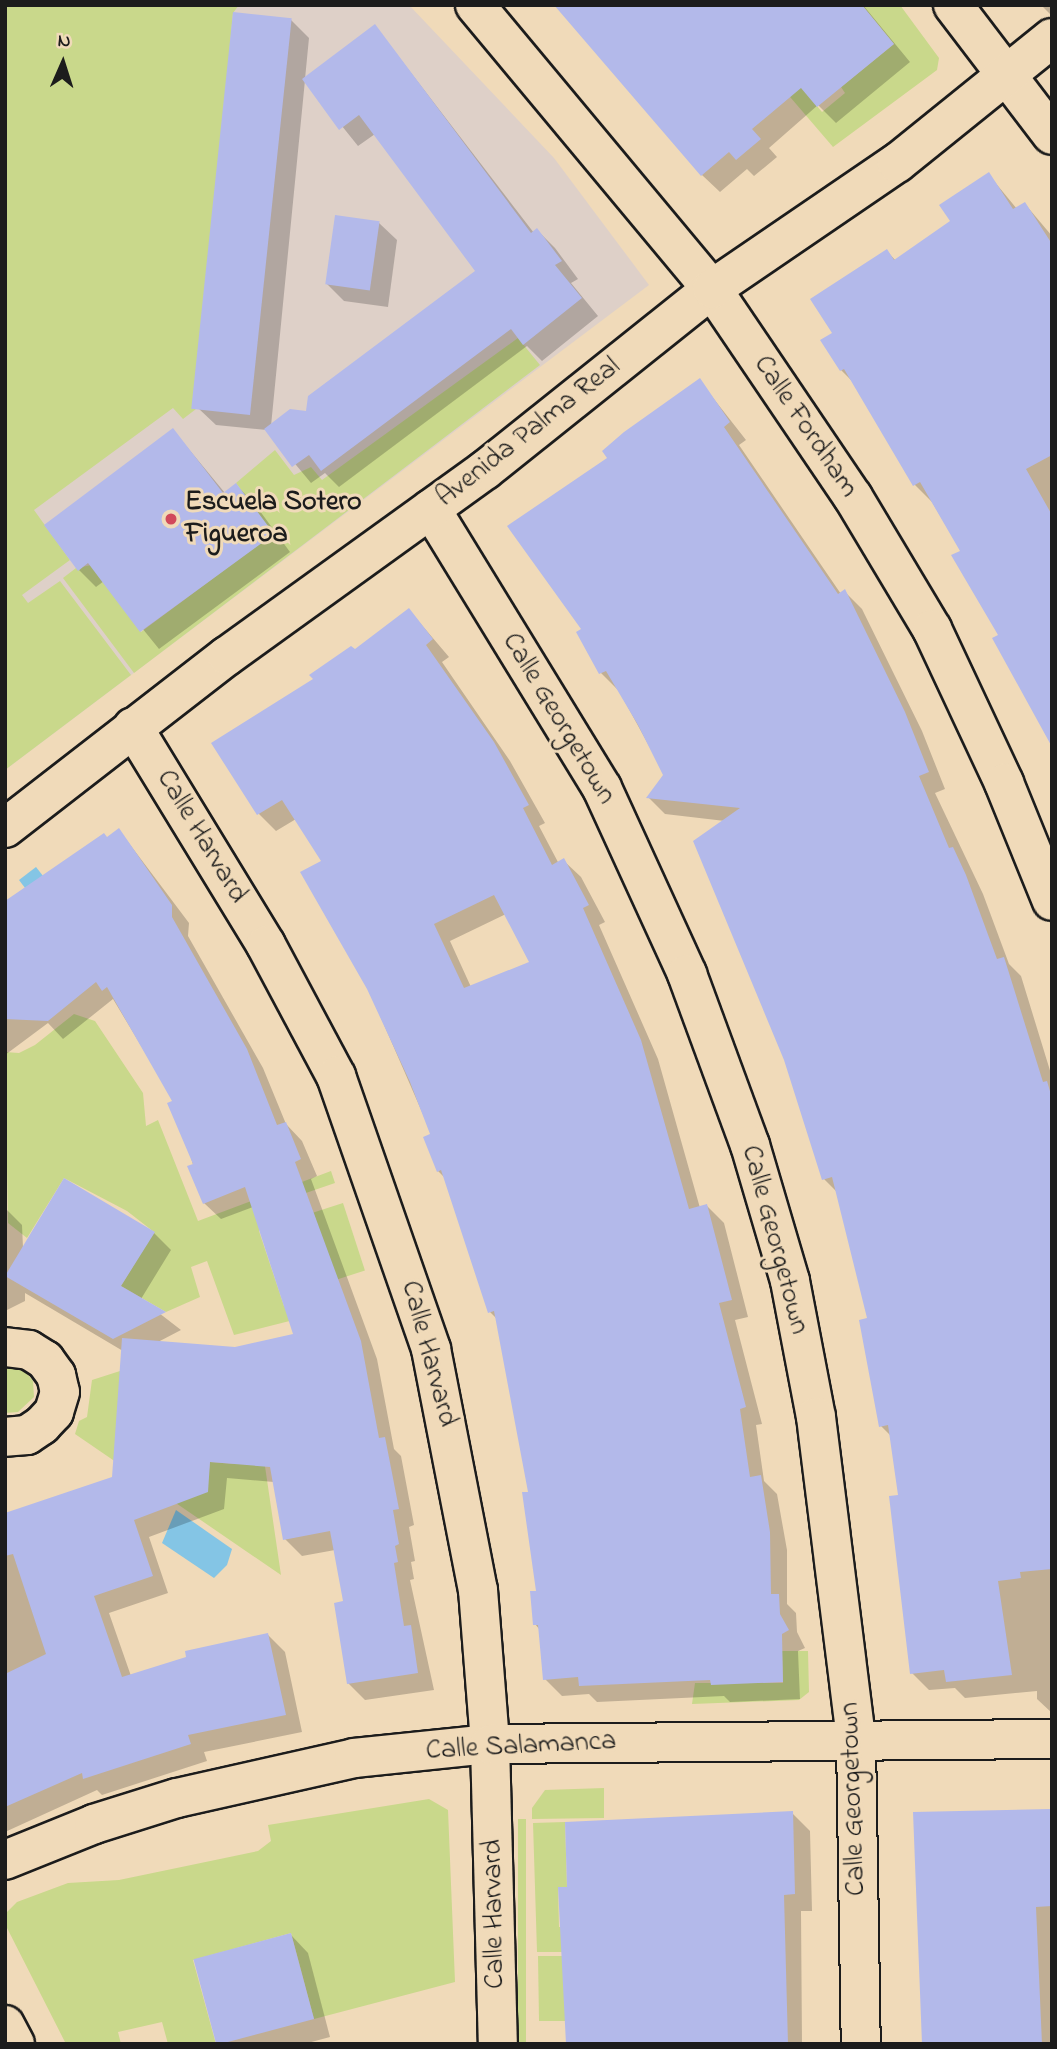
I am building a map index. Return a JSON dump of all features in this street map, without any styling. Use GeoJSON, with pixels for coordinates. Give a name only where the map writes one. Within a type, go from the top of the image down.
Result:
{"type":"FeatureCollection","features":[{"type":"Feature","properties":{"kind":"street","name":"Calle Fordham"},"geometry":{"type":"LineString","coordinates":[[475,5],[712,289],[853,496],[932,629],[1004,783],[1052,901]]}},
{"type":"Feature","properties":{"kind":"street"},"geometry":{"type":"LineString","coordinates":[[953,5],[1052,135]]}},
{"type":"Feature","properties":{"kind":"street","name":"Avenida Palma Real"},"geometry":{"type":"LineString","coordinates":[[5,828],[133,727],[431,509],[712,289],[897,163],[1052,38]]}},
{"type":"Feature","properties":{"kind":"street","name":"Calle Georgetown"},"geometry":{"type":"LineString","coordinates":[[431,509],[602,788],[687,974],[750,1144],[790,1281],[817,1417],[856,1740],[861,2044]]}},
{"type":"Feature","properties":{"kind":"street","name":"Calle Harvard"},"geometry":{"type":"LineString","coordinates":[[133,727],[266,945],[335,1076],[379,1192],[431,1349],[460,1484],[478,1590],[491,1744],[498,2044]]}},
{"type":"Feature","properties":{"kind":"street"},"geometry":{"type":"LineString","coordinates":[[5,1347],[29,1350],[45,1360],[56,1375],[60,1392],[54,1412],[41,1425],[27,1435],[5,1437]]}},
{"type":"Feature","properties":{"kind":"street","name":"Calle Salamanca"},"geometry":{"type":"LineString","coordinates":[[5,1860],[94,1824],[264,1776],[354,1758],[491,1744],[1052,1739]]}},
{"type":"Feature","properties":{"kind":"street"},"geometry":{"type":"LineString","coordinates":[[5,2025],[15,2044]]}},
{"type":"Feature","properties":{"kind":"shaded area","name":"Escuela Sotero Figueroa"},"geometry":{"type":"Polygon","coordinates":[[[5,5],[409,5],[554,158],[649,285],[5,770],[5,5]]]}},
{"type":"Feature","properties":{"kind":"green space"},"geometry":{"type":"Polygon","coordinates":[[[5,5],[239,5],[233,13],[196,409],[183,419],[173,408],[34,510],[70,560],[22,595],[28,603],[60,581],[131,675],[5,770],[5,5]]]}},
{"type":"Feature","properties":{"kind":"green space"},"geometry":{"type":"Polygon","coordinates":[[[862,5],[900,5],[939,58],[937,70],[833,147],[749,49],[778,60],[822,112],[845,93],[841,87],[894,44],[862,5]]]}},
{"type":"Feature","properties":{"kind":"green space"},"geometry":{"type":"Polygon","coordinates":[[[518,338],[540,365],[134,673],[63,578],[76,568],[92,565],[141,632],[273,534],[236,483],[275,450],[294,475],[311,467],[322,480],[518,338]]]}},
{"type":"Feature","properties":{"kind":"green space"},"geometry":{"type":"Polygon","coordinates":[[[74,1014],[95,1021],[143,1093],[146,1126],[158,1120],[198,1221],[331,1171],[335,1183],[265,1207],[259,1231],[284,1306],[334,1288],[341,1308],[234,1335],[207,1261],[191,1267],[200,1297],[166,1312],[121,1286],[154,1232],[127,1211],[64,1178],[27,1238],[8,1223],[5,1052],[19,1053],[35,1045],[74,1014]]]}},
{"type":"Feature","properties":{"kind":"green space"},"geometry":{"type":"Polygon","coordinates":[[[343,1203],[365,1271],[335,1280],[314,1213],[343,1203]]]}},
{"type":"Feature","properties":{"kind":"green space"},"geometry":{"type":"Polygon","coordinates":[[[5,1367],[24,1370],[33,1381],[34,1397],[18,1412],[5,1413],[5,1367]]]}},
{"type":"Feature","properties":{"kind":"green space"},"geometry":{"type":"Polygon","coordinates":[[[120,1371],[208,1480],[210,1462],[235,1464],[257,1412],[281,1575],[75,1434],[79,1421],[87,1417],[92,1380],[120,1371]]]}},
{"type":"Feature","properties":{"kind":"green space"},"geometry":{"type":"Polygon","coordinates":[[[782,1651],[808,1651],[809,1692],[799,1700],[692,1704],[695,1683],[783,1683],[782,1651]]]}},
{"type":"Feature","properties":{"kind":"green space"},"geometry":{"type":"Polygon","coordinates":[[[604,1788],[604,1818],[532,1819],[532,1808],[545,1790],[604,1788]]]}},
{"type":"Feature","properties":{"kind":"green space"},"geometry":{"type":"Polygon","coordinates":[[[429,1799],[448,1810],[455,1982],[314,2019],[291,1933],[193,1960],[216,2044],[168,2044],[162,2022],[118,2032],[121,2044],[66,2044],[5,1924],[7,1912],[17,1902],[68,1883],[119,1880],[258,1851],[271,1841],[268,1825],[429,1799]]]}},
{"type":"Feature","properties":{"kind":"green space"},"geometry":{"type":"Polygon","coordinates":[[[518,1819],[526,1819],[526,2044],[518,2044],[518,1819]]]}},
{"type":"Feature","properties":{"kind":"green space"},"geometry":{"type":"Polygon","coordinates":[[[565,1822],[567,1887],[558,1887],[559,1927],[675,1925],[608,1952],[537,1952],[533,1823],[565,1822]]]}},
{"type":"Feature","properties":{"kind":"green space"},"geometry":{"type":"Polygon","coordinates":[[[538,1956],[570,1956],[565,2021],[539,2021],[538,1956]]]}},
{"type":"Feature","properties":{"kind":"water"},"geometry":{"type":"Polygon","coordinates":[[[36,867],[61,899],[50,921],[19,880],[36,867]]]}},
{"type":"Feature","properties":{"kind":"water"},"geometry":{"type":"Polygon","coordinates":[[[176,1510],[232,1549],[227,1565],[214,1578],[162,1543],[176,1510]]]}},
{"type":"Feature","properties":{"kind":"building"},"geometry":{"type":"Polygon","coordinates":[[[554,5],[862,5],[894,44],[817,107],[801,88],[752,129],[761,139],[736,160],[729,152],[701,176],[554,5]]]}},
{"type":"Feature","properties":{"kind":"building"},"geometry":{"type":"Polygon","coordinates":[[[233,12],[292,18],[250,415],[191,409],[233,12]]]}},
{"type":"Feature","properties":{"kind":"building"},"geometry":{"type":"Polygon","coordinates":[[[375,24],[531,233],[537,228],[562,261],[555,265],[582,298],[523,345],[511,329],[321,471],[309,455],[292,467],[264,429],[290,409],[306,411],[308,396],[475,271],[359,115],[339,130],[302,79],[375,24]]]}},
{"type":"Feature","properties":{"kind":"building"},"geometry":{"type":"Polygon","coordinates":[[[989,172],[1013,209],[1025,202],[1052,244],[1052,455],[1026,469],[1052,515],[1052,747],[992,638],[998,635],[951,555],[960,551],[920,482],[913,486],[844,369],[840,371],[820,340],[832,333],[810,299],[887,249],[894,260],[950,221],[939,205],[989,172]]]}},
{"type":"Feature","properties":{"kind":"building"},"geometry":{"type":"Polygon","coordinates":[[[335,215],[380,221],[370,291],[325,284],[335,215]]]}},
{"type":"Feature","properties":{"kind":"building"},"geometry":{"type":"Polygon","coordinates":[[[700,378],[730,422],[724,427],[838,594],[845,589],[905,712],[929,772],[919,776],[949,848],[953,847],[966,875],[997,959],[1004,957],[1043,1082],[1047,1081],[1052,1098],[1052,1569],[1020,1572],[1021,1578],[998,1581],[1012,1675],[946,1682],[944,1670],[910,1674],[889,1496],[898,1495],[888,1425],[879,1427],[859,1320],[867,1318],[832,1177],[822,1180],[784,1060],[693,841],[740,808],[646,798],[663,775],[638,725],[606,671],[599,674],[576,632],[581,629],[507,526],[607,458],[602,451],[624,432],[700,378]]]}},
{"type":"Feature","properties":{"kind":"building"},"geometry":{"type":"Polygon","coordinates":[[[173,428],[223,493],[236,483],[274,534],[140,632],[88,563],[78,571],[44,525],[173,428]]]}},
{"type":"Feature","properties":{"kind":"building"},"geometry":{"type":"Polygon","coordinates":[[[409,608],[433,639],[426,645],[494,742],[529,805],[523,808],[552,865],[564,858],[589,905],[583,908],[641,1040],[689,1209],[707,1204],[732,1300],[719,1303],[746,1407],[740,1409],[750,1477],[761,1475],[770,1532],[771,1594],[779,1594],[780,1614],[789,1630],[782,1634],[783,1682],[711,1685],[710,1680],[579,1686],[578,1677],[543,1680],[538,1625],[533,1625],[530,1591],[536,1591],[522,1492],[528,1492],[494,1311],[488,1313],[441,1170],[437,1172],[423,1137],[430,1134],[410,1082],[367,989],[300,872],[321,861],[282,800],[257,815],[211,743],[313,679],[309,675],[351,646],[355,649],[409,608]],[[494,895],[434,924],[464,988],[529,962],[494,895]]]}},
{"type":"Feature","properties":{"kind":"building"},"geometry":{"type":"Polygon","coordinates":[[[119,828],[172,905],[172,917],[247,1049],[277,1125],[286,1122],[301,1159],[295,1162],[361,1341],[379,1438],[385,1437],[399,1509],[393,1510],[399,1544],[395,1546],[398,1562],[394,1563],[404,1626],[411,1625],[418,1673],[347,1684],[334,1603],[343,1601],[330,1531],[283,1540],[270,1467],[210,1462],[208,1492],[134,1520],[153,1576],[94,1596],[122,1677],[186,1657],[185,1651],[268,1633],[286,1715],[188,1735],[191,1744],[83,1779],[82,1773],[5,1807],[5,1674],[46,1654],[13,1554],[5,1556],[5,1513],[112,1477],[122,1338],[235,1347],[293,1334],[245,1187],[203,1204],[187,1166],[193,1164],[167,1103],[172,1101],[107,987],[102,991],[96,982],[48,1021],[5,1019],[5,901],[104,833],[107,837],[119,828]]]}},
{"type":"Feature","properties":{"kind":"building"},"geometry":{"type":"Polygon","coordinates":[[[64,1178],[155,1232],[121,1286],[166,1312],[113,1339],[5,1276],[64,1178]]]}},
{"type":"Feature","properties":{"kind":"building"},"geometry":{"type":"Polygon","coordinates":[[[1052,1809],[1052,1906],[1036,1907],[1042,2044],[922,2044],[913,1812],[1052,1809]]]}},
{"type":"Feature","properties":{"kind":"building"},"geometry":{"type":"Polygon","coordinates":[[[793,1811],[795,1894],[784,1895],[788,2044],[566,2044],[558,1887],[567,1887],[565,1822],[793,1811]]]}},
{"type":"Feature","properties":{"kind":"building"},"geometry":{"type":"Polygon","coordinates":[[[291,1933],[314,2019],[216,2044],[193,1959],[291,1933]]]}},
{"type":"Feature","properties":{"kind":"place","name":"Escuela Sotero Figueroa"},"geometry":{"type":"Point","coordinates":[171,519]}}]}
